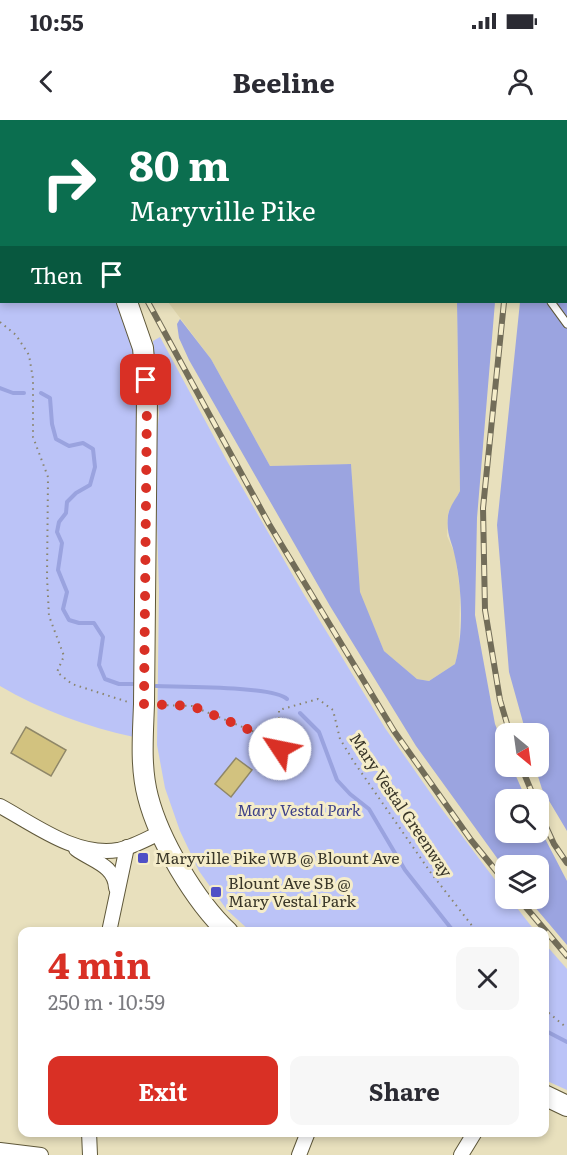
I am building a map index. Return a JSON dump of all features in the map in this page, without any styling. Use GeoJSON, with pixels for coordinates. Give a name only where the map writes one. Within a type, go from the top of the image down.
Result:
{"type":"FeatureCollection","features":[{"type":"Feature","properties":{"kind":"street"},"geometry":{"type":"LineString","coordinates":[[127,303],[143,348],[147,396],[142,749],[148,796],[161,832],[194,891],[223,927]]}},
{"type":"Feature","properties":{"kind":"street"},"geometry":{"type":"LineString","coordinates":[[0,806],[70,844],[112,872],[116,882],[116,896]]}},
{"type":"Feature","properties":{"kind":"street"},"geometry":{"type":"LineString","coordinates":[[70,844],[101,850],[116,850],[161,832]]}},
{"type":"Feature","properties":{"kind":"street"},"geometry":{"type":"LineString","coordinates":[[110,927],[127,847]]}},
{"type":"Feature","properties":{"kind":"street"},"geometry":{"type":"LineString","coordinates":[[549,1097],[567,1106]]}},
{"type":"Feature","properties":{"kind":"street"},"geometry":{"type":"LineString","coordinates":[[89,1137],[90,1155]]}},
{"type":"Feature","properties":{"kind":"street"},"geometry":{"type":"LineString","coordinates":[[299,1155],[306,1137]]}},
{"type":"Feature","properties":{"kind":"street"},"geometry":{"type":"LineString","coordinates":[[462,1155],[472,1137]]}},
{"type":"Feature","properties":{"kind":"street"},"geometry":{"type":"LineString","coordinates":[[0,1150],[41,1155]]}},
{"type":"Feature","properties":{"kind":"lane"},"geometry":{"type":"LineString","coordinates":[[552,303],[567,324]]}},
{"type":"Feature","properties":{"kind":"path"},"geometry":{"type":"LineString","coordinates":[[0,322],[16,335],[29,355],[33,379],[33,437],[48,477],[49,616],[64,656],[57,672],[72,684],[122,700],[144,704]]}},
{"type":"Feature","properties":{"kind":"path","name":"Mary Vestal Greenway"},"geometry":{"type":"LineString","coordinates":[[144,704],[192,706],[257,733],[280,749],[285,737],[279,723],[279,710],[318,699],[333,711],[340,739],[354,762],[431,873],[473,927]]}},
{"type":"Feature","properties":{"kind":"path"},"geometry":{"type":"LineString","coordinates":[[549,1013],[567,1028]]}},
{"type":"Feature","properties":{"kind":"shaded area"},"geometry":{"type":"Polygon","coordinates":[[[169,303],[457,303],[460,491],[448,513],[447,536],[455,554],[460,591],[459,647],[455,664],[429,681],[417,679],[384,651],[359,592],[351,464],[270,466],[211,359],[169,303]]]}},
{"type":"Feature","properties":{"kind":"shaded area"},"geometry":{"type":"Polygon","coordinates":[[[457,303],[495,303],[477,518],[475,615],[495,724],[495,777],[516,777],[522,789],[495,789],[495,843],[547,843],[567,881],[567,945],[536,909],[549,909],[549,855],[495,855],[416,746],[330,606],[189,360],[179,338],[177,324],[180,319],[211,359],[270,466],[351,464],[360,592],[384,651],[417,679],[429,681],[455,664],[460,639],[459,583],[449,533],[450,509],[460,491],[457,303]]]}},
{"type":"Feature","properties":{"kind":"shaded area"},"geometry":{"type":"Polygon","coordinates":[[[520,303],[567,303],[567,831],[549,801],[549,789],[542,789],[538,777],[549,777],[549,723],[523,723],[509,672],[497,525],[520,303]]]}},
{"type":"Feature","properties":{"kind":"green space"},"geometry":{"type":"Polygon","coordinates":[[[0,303],[117,303],[137,352],[140,427],[134,737],[65,717],[0,686],[0,303]]]}},
{"type":"Feature","properties":{"kind":"green space","name":"Mary Vestal Park"},"geometry":{"type":"Polygon","coordinates":[[[160,337],[227,461],[303,593],[385,728],[495,880],[495,909],[518,909],[532,927],[246,927],[227,910],[199,871],[180,831],[165,788],[157,745],[159,590],[155,458],[159,413],[153,341],[160,337]]]}},
{"type":"Feature","properties":{"kind":"green space"},"geometry":{"type":"Polygon","coordinates":[[[549,949],[567,969],[567,1090],[549,1082],[549,949]]]}},
{"type":"Feature","properties":{"kind":"building"},"geometry":{"type":"Polygon","coordinates":[[[26,727],[66,750],[51,776],[11,753],[26,727]]]}},
{"type":"Feature","properties":{"kind":"building"},"geometry":{"type":"Polygon","coordinates":[[[236,758],[252,770],[231,797],[215,784],[236,758]]]}},
{"type":"Feature","properties":{"kind":"waterway"},"geometry":{"type":"LineString","coordinates":[[0,388],[13,393],[24,393]]}},
{"type":"Feature","properties":{"kind":"waterway"},"geometry":{"type":"LineString","coordinates":[[41,393],[50,398],[56,439],[69,446],[83,443],[93,449],[95,467],[90,485],[76,493],[67,502],[66,513],[59,522],[57,532],[62,543],[58,570],[67,592],[63,609],[69,620],[94,623],[103,637],[99,665],[105,679],[119,684],[133,684]]}},
{"type":"Feature","properties":{"kind":"waterway"},"geometry":{"type":"LineString","coordinates":[[156,686],[246,689],[279,695],[287,699]]}},
{"type":"Feature","properties":{"kind":"waterway"},"geometry":{"type":"LineString","coordinates":[[300,713],[319,732],[337,780],[369,809],[405,870],[450,927]]}},
{"type":"Feature","properties":{"kind":"waterway"},"geometry":{"type":"LineString","coordinates":[[549,1033],[567,1042]]}},
{"type":"Feature","properties":{"kind":"railway"},"geometry":{"type":"LineString","coordinates":[[149,303],[269,524],[394,731],[471,840],[495,869]]}},
{"type":"Feature","properties":{"kind":"railway"},"geometry":{"type":"LineString","coordinates":[[504,303],[483,508],[485,610],[500,700],[507,723]]}},
{"type":"Feature","properties":{"kind":"railway"},"geometry":{"type":"LineString","coordinates":[[526,777],[530,789]]}},
{"type":"Feature","properties":{"kind":"railway"},"geometry":{"type":"LineString","coordinates":[[549,833],[567,863]]}},
{"type":"Feature","properties":{"kind":"railway"},"geometry":{"type":"LineString","coordinates":[[527,909],[542,927]]}},
{"type":"Feature","properties":{"kind":"railway"},"geometry":{"type":"LineString","coordinates":[[549,935],[567,956]]}},
{"type":"Feature","properties":{"kind":"place","name":"Maryville Pike WB @ Blount Ave"},"geometry":{"type":"Point","coordinates":[143,858]}},
{"type":"Feature","properties":{"kind":"place","name":"Blount Ave SB @ Mary Vestal Park"},"geometry":{"type":"Point","coordinates":[216,892]}},
{"type":"Feature","properties":{"kind":"route"},"geometry":{"type":"LineString","coordinates":[[146,380],[144,704],[192,706],[257,733],[280,749]]}}]}
